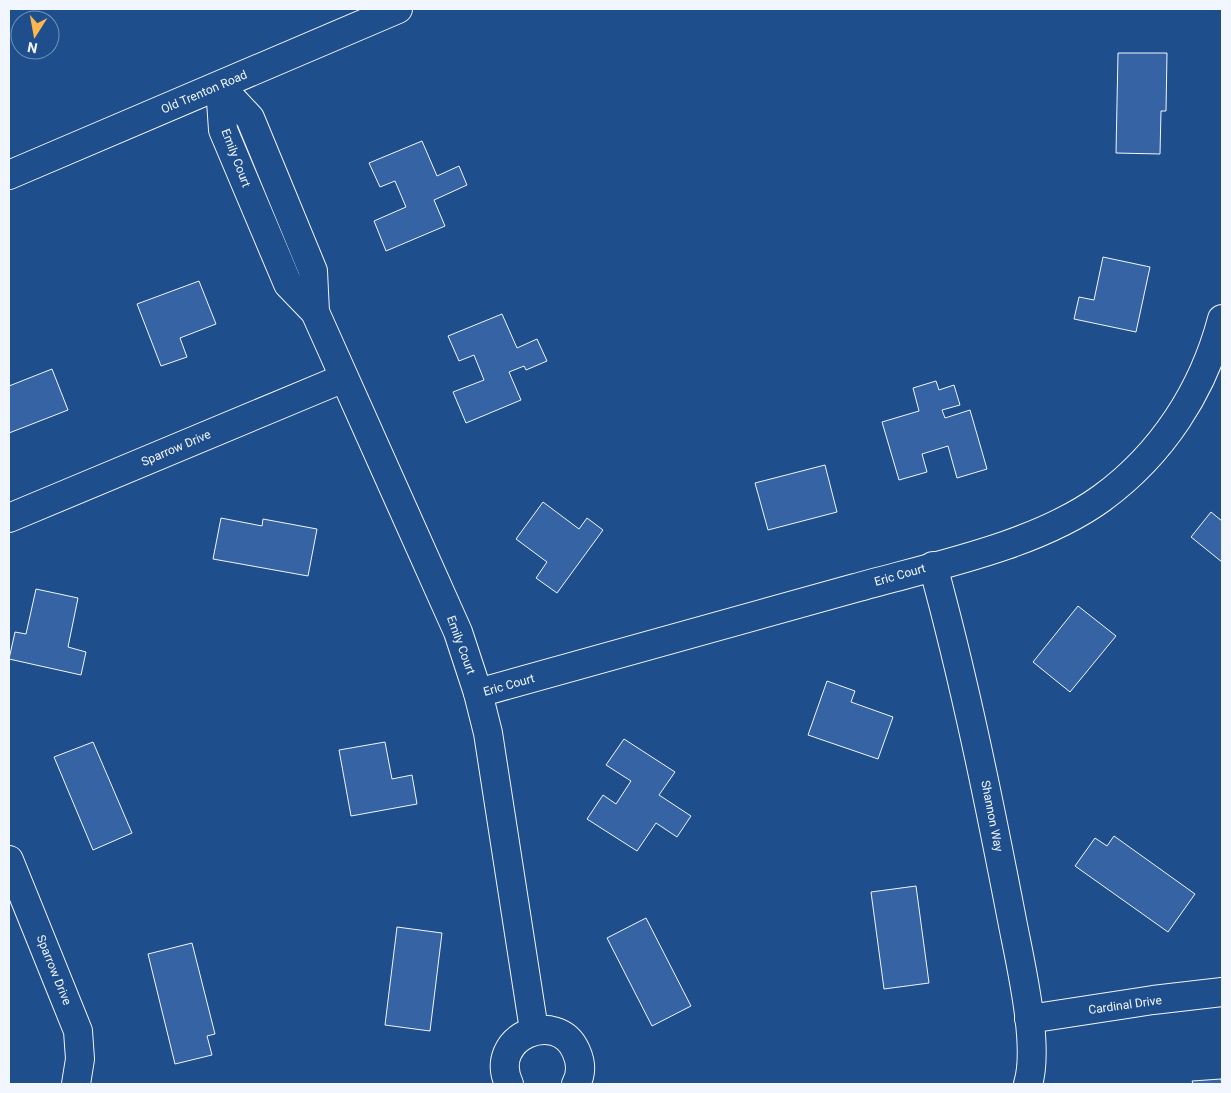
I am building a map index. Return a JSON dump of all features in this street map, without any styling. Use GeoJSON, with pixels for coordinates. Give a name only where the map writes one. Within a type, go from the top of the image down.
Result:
{"type":"FeatureCollection","features":[{"type":"Feature","properties":{"kind":"street","name":"Old Trenton Road"},"geometry":{"type":"LineString","coordinates":[[9,175],[398,9]]}},
{"type":"Feature","properties":{"kind":"street","name":"Emily Court"},"geometry":{"type":"LineString","coordinates":[[220,86],[223,130],[284,275],[288,284],[315,312],[458,632],[478,693],[488,733],[534,1030]]}},
{"type":"Feature","properties":{"kind":"street","name":"Eric Court"},"geometry":{"type":"LineString","coordinates":[[478,693],[1029,538],[1064,522],[1102,498],[1136,470],[1169,433],[1196,391],[1214,350],[1222,319]]}},
{"type":"Feature","properties":{"kind":"street","name":"Sparrow Drive"},"geometry":{"type":"LineString","coordinates":[[9,518],[344,378]]}},
{"type":"Feature","properties":{"kind":"street","name":"Shannon Way"},"geometry":{"type":"LineString","coordinates":[[933,566],[981,756],[1020,965],[1036,1080]]}},
{"type":"Feature","properties":{"kind":"street","name":"Sparrow Drive"},"geometry":{"type":"LineString","coordinates":[[9,860],[78,1030],[80,1059],[76,1084]]}},
{"type":"Feature","properties":{"kind":"street","name":"Cardinal Drive"},"geometry":{"type":"LineString","coordinates":[[1029,1019],[1153,1000],[1222,992]]}},
{"type":"Feature","properties":{"kind":"street"},"geometry":{"type":"LineString","coordinates":[[509,1084],[504,1068],[509,1048],[518,1038],[534,1030],[551,1030],[566,1037],[574,1045],[581,1069],[576,1084]]}},
{"type":"Feature","properties":{"kind":"building"},"geometry":{"type":"Polygon","coordinates":[[[1118,53],[1167,53],[1166,111],[1161,111],[1160,154],[1116,153],[1118,53]]]}},
{"type":"Feature","properties":{"kind":"building"},"geometry":{"type":"Polygon","coordinates":[[[422,141],[437,176],[459,166],[467,185],[434,200],[445,226],[386,251],[374,221],[406,207],[395,181],[380,187],[369,163],[422,141]]]}},
{"type":"Feature","properties":{"kind":"building"},"geometry":{"type":"Polygon","coordinates":[[[1103,257],[1150,267],[1136,332],[1074,319],[1079,297],[1094,300],[1103,257]]]}},
{"type":"Feature","properties":{"kind":"building"},"geometry":{"type":"Polygon","coordinates":[[[199,281],[216,324],[180,338],[187,357],[161,366],[137,304],[199,281]]]}},
{"type":"Feature","properties":{"kind":"building"},"geometry":{"type":"Polygon","coordinates":[[[502,314],[517,348],[537,339],[547,361],[526,370],[524,366],[509,372],[521,400],[466,423],[453,392],[484,380],[474,355],[459,361],[448,336],[502,314]]]}},
{"type":"Feature","properties":{"kind":"building"},"geometry":{"type":"Polygon","coordinates":[[[52,369],[68,410],[9,433],[9,386],[52,369]]]}},
{"type":"Feature","properties":{"kind":"building"},"geometry":{"type":"Polygon","coordinates":[[[936,381],[939,390],[954,385],[960,405],[942,410],[945,418],[970,410],[987,469],[957,478],[948,446],[922,454],[927,472],[899,480],[882,422],[919,411],[913,388],[936,381]]]}},
{"type":"Feature","properties":{"kind":"building"},"geometry":{"type":"Polygon","coordinates":[[[825,465],[837,512],[768,530],[755,483],[825,465]]]}},
{"type":"Feature","properties":{"kind":"building"},"geometry":{"type":"Polygon","coordinates":[[[543,502],[579,529],[587,518],[603,530],[557,593],[536,578],[547,562],[516,539],[543,502]]]}},
{"type":"Feature","properties":{"kind":"building"},"geometry":{"type":"Polygon","coordinates":[[[1211,512],[1222,521],[1222,562],[1191,537],[1211,512]]]}},
{"type":"Feature","properties":{"kind":"building"},"geometry":{"type":"Polygon","coordinates":[[[221,518],[262,526],[263,519],[317,529],[308,576],[213,559],[221,518]]]}},
{"type":"Feature","properties":{"kind":"building"},"geometry":{"type":"Polygon","coordinates":[[[36,589],[78,598],[68,647],[86,652],[81,675],[9,659],[15,632],[26,634],[36,589]]]}},
{"type":"Feature","properties":{"kind":"building"},"geometry":{"type":"Polygon","coordinates":[[[1078,606],[1116,636],[1070,692],[1033,662],[1078,606]]]}},
{"type":"Feature","properties":{"kind":"building"},"geometry":{"type":"Polygon","coordinates":[[[827,681],[855,691],[851,702],[893,717],[878,759],[808,735],[827,681]]]}},
{"type":"Feature","properties":{"kind":"building"},"geometry":{"type":"Polygon","coordinates":[[[624,739],[675,772],[659,795],[691,816],[677,837],[656,823],[637,851],[587,819],[603,795],[616,804],[631,781],[606,765],[624,739]]]}},
{"type":"Feature","properties":{"kind":"building"},"geometry":{"type":"Polygon","coordinates":[[[93,742],[132,833],[93,850],[54,757],[93,742]]]}},
{"type":"Feature","properties":{"kind":"building"},"geometry":{"type":"Polygon","coordinates":[[[385,742],[392,779],[412,775],[417,804],[351,816],[339,750],[385,742]]]}},
{"type":"Feature","properties":{"kind":"building"},"geometry":{"type":"Polygon","coordinates":[[[1114,836],[1195,894],[1168,932],[1075,866],[1095,838],[1107,846],[1114,836]]]}},
{"type":"Feature","properties":{"kind":"building"},"geometry":{"type":"Polygon","coordinates":[[[916,886],[929,983],[884,989],[871,892],[916,886]]]}},
{"type":"Feature","properties":{"kind":"building"},"geometry":{"type":"Polygon","coordinates":[[[646,918],[691,1006],[652,1026],[607,938],[646,918]]]}},
{"type":"Feature","properties":{"kind":"building"},"geometry":{"type":"Polygon","coordinates":[[[397,927],[442,933],[430,1031],[385,1025],[397,927]]]}},
{"type":"Feature","properties":{"kind":"building"},"geometry":{"type":"Polygon","coordinates":[[[192,943],[215,1034],[207,1036],[212,1055],[175,1064],[148,954],[192,943]]]}},
{"type":"Feature","properties":{"kind":"building"},"geometry":{"type":"Polygon","coordinates":[[[1221,1079],[1222,1084],[1193,1084],[1192,1081],[1221,1079]]]}}]}
